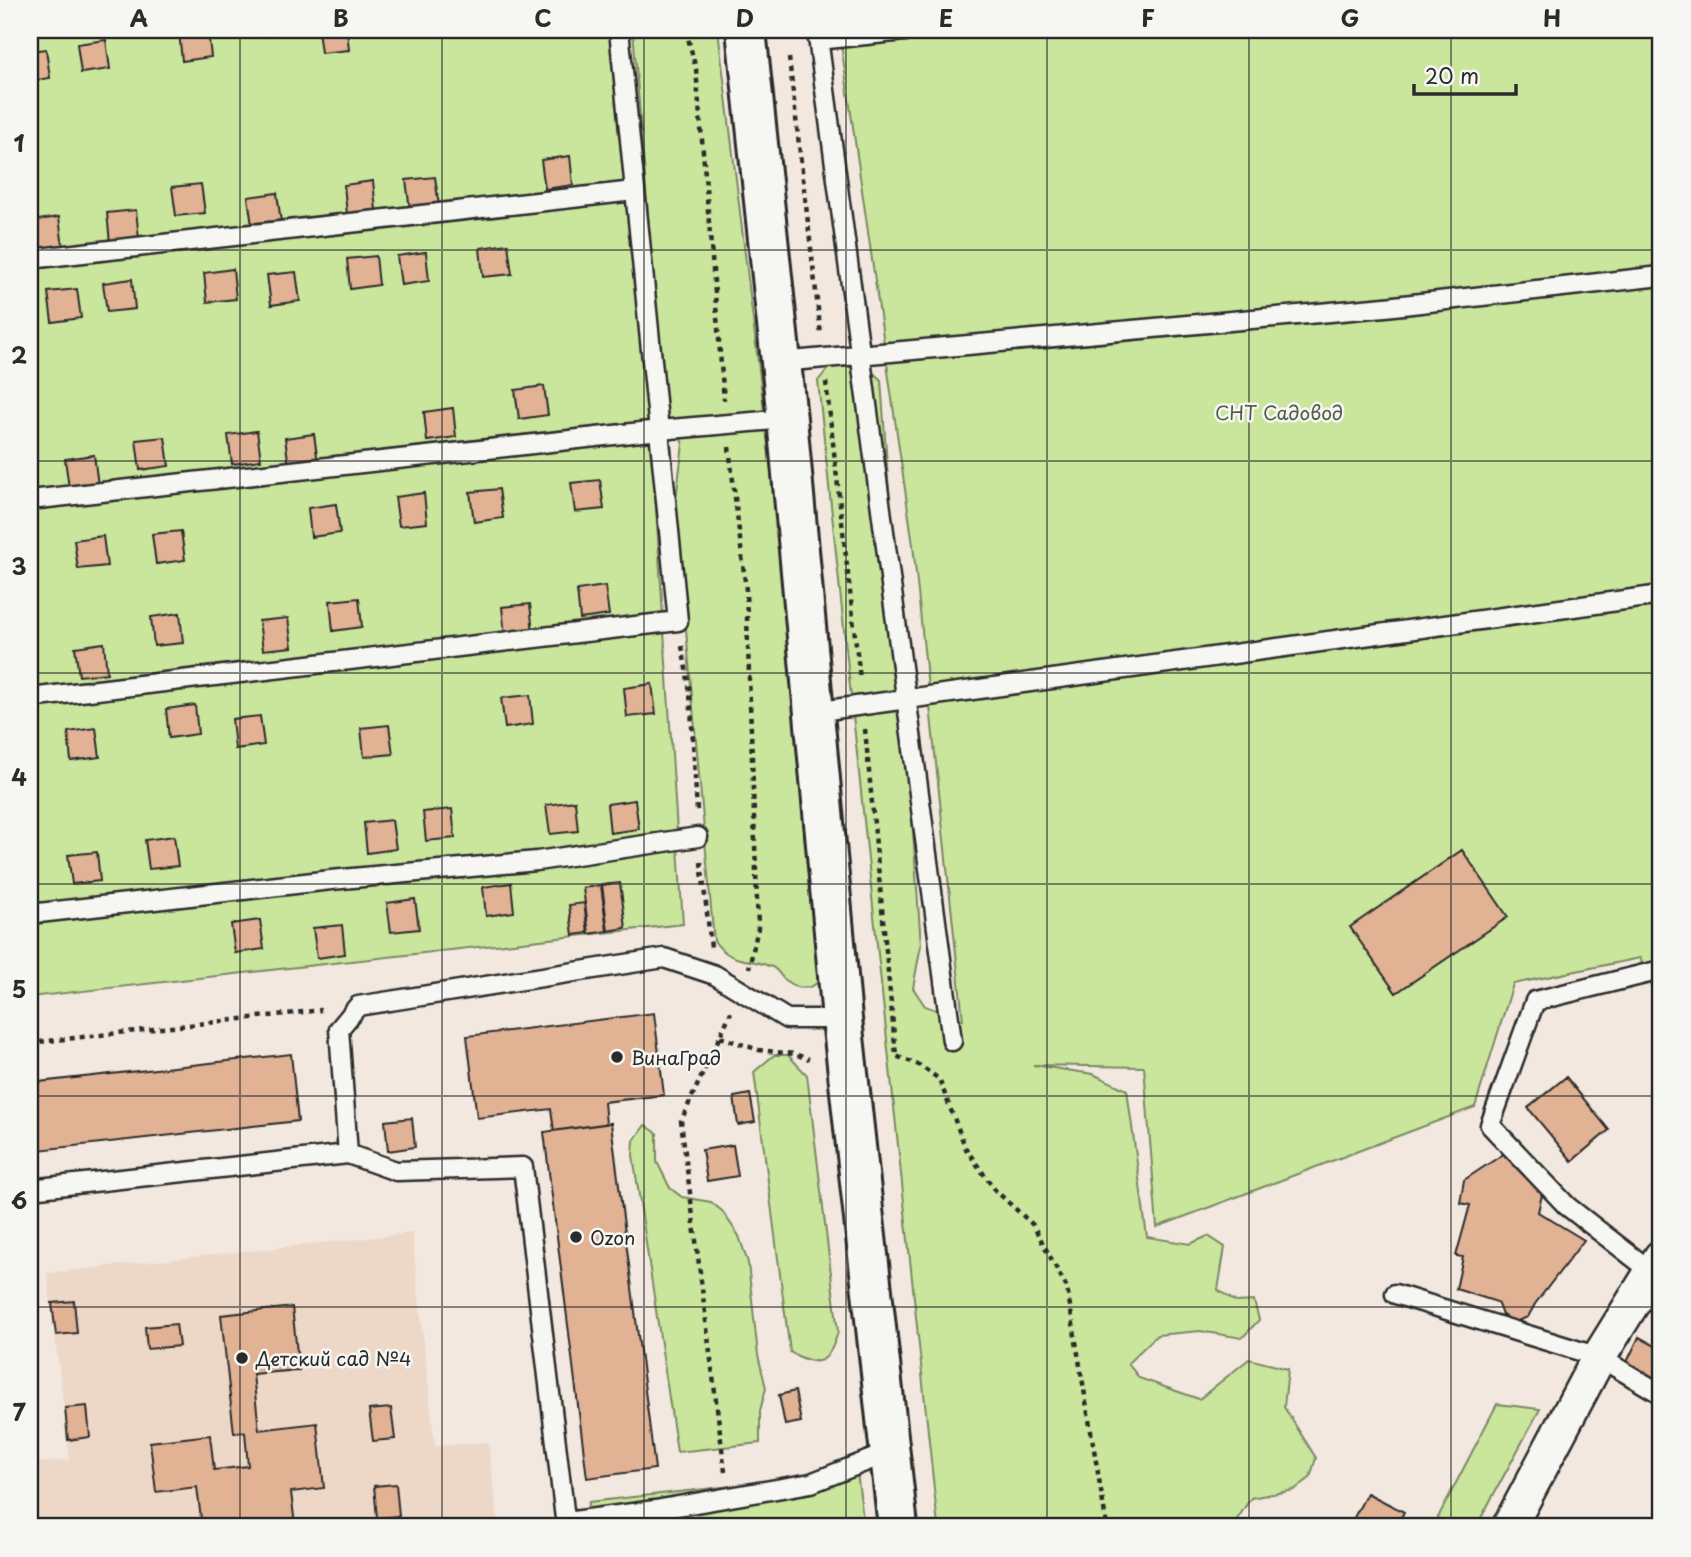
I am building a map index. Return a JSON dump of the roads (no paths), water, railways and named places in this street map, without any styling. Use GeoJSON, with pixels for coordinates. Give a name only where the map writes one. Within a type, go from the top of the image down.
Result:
{"type":"FeatureCollection","features":[{"type":"Feature","properties":{"kind":"street"},"geometry":{"type":"LineString","coordinates":[[746,30],[787,419],[842,1019],[898,1527]]}},
{"type":"Feature","properties":{"kind":"street"},"geometry":{"type":"LineString","coordinates":[[1514,1526],[1599,1357],[1657,1264]]}},
{"type":"Feature","properties":{"kind":"lane"},"geometry":{"type":"LineString","coordinates":[[30,698],[678,621],[619,30]]}},
{"type":"Feature","properties":{"kind":"lane"},"geometry":{"type":"LineString","coordinates":[[914,30],[818,35],[952,1041]]}},
{"type":"Feature","properties":{"kind":"lane"},"geometry":{"type":"LineString","coordinates":[[30,259],[634,191]]}},
{"type":"Feature","properties":{"kind":"lane"},"geometry":{"type":"LineString","coordinates":[[781,362],[1385,307],[1661,276]]}},
{"type":"Feature","properties":{"kind":"lane"},"geometry":{"type":"LineString","coordinates":[[30,500],[659,430],[787,419]]}},
{"type":"Feature","properties":{"kind":"lane"},"geometry":{"type":"LineString","coordinates":[[813,712],[1661,595]]}},
{"type":"Feature","properties":{"kind":"lane"},"geometry":{"type":"LineString","coordinates":[[30,914],[317,881],[537,861],[698,837]]}},
{"type":"Feature","properties":{"kind":"lane"},"geometry":{"type":"LineString","coordinates":[[348,1154],[339,1029],[358,1006],[664,958],[715,975],[787,1019],[842,1019]]}},
{"type":"Feature","properties":{"kind":"lane"},"geometry":{"type":"LineString","coordinates":[[1657,1264],[1567,1206],[1490,1125],[1535,1001],[1661,970]]}},
{"type":"Feature","properties":{"kind":"lane"},"geometry":{"type":"LineString","coordinates":[[30,1189],[348,1154],[396,1171],[523,1167],[566,1524],[811,1483],[890,1452]]}},
{"type":"Feature","properties":{"kind":"lane"},"geometry":{"type":"LineString","coordinates":[[1395,1294],[1599,1357],[1661,1394]]}},
{"type":"Feature","properties":{"kind":"place","name":"ВинаГрад"},"geometry":{"type":"Point","coordinates":[617,1057]}},
{"type":"Feature","properties":{"kind":"place","name":"Ozon"},"geometry":{"type":"Point","coordinates":[576,1237]}},
{"type":"Feature","properties":{"kind":"place","name":"Детский сад №4"},"geometry":{"type":"Point","coordinates":[242,1358]}},
{"type":"Feature","properties":{"kind":"park label","name":"СНТ Садовод"},"geometry":{"type":"Point","coordinates":[1279,412]}}]}
